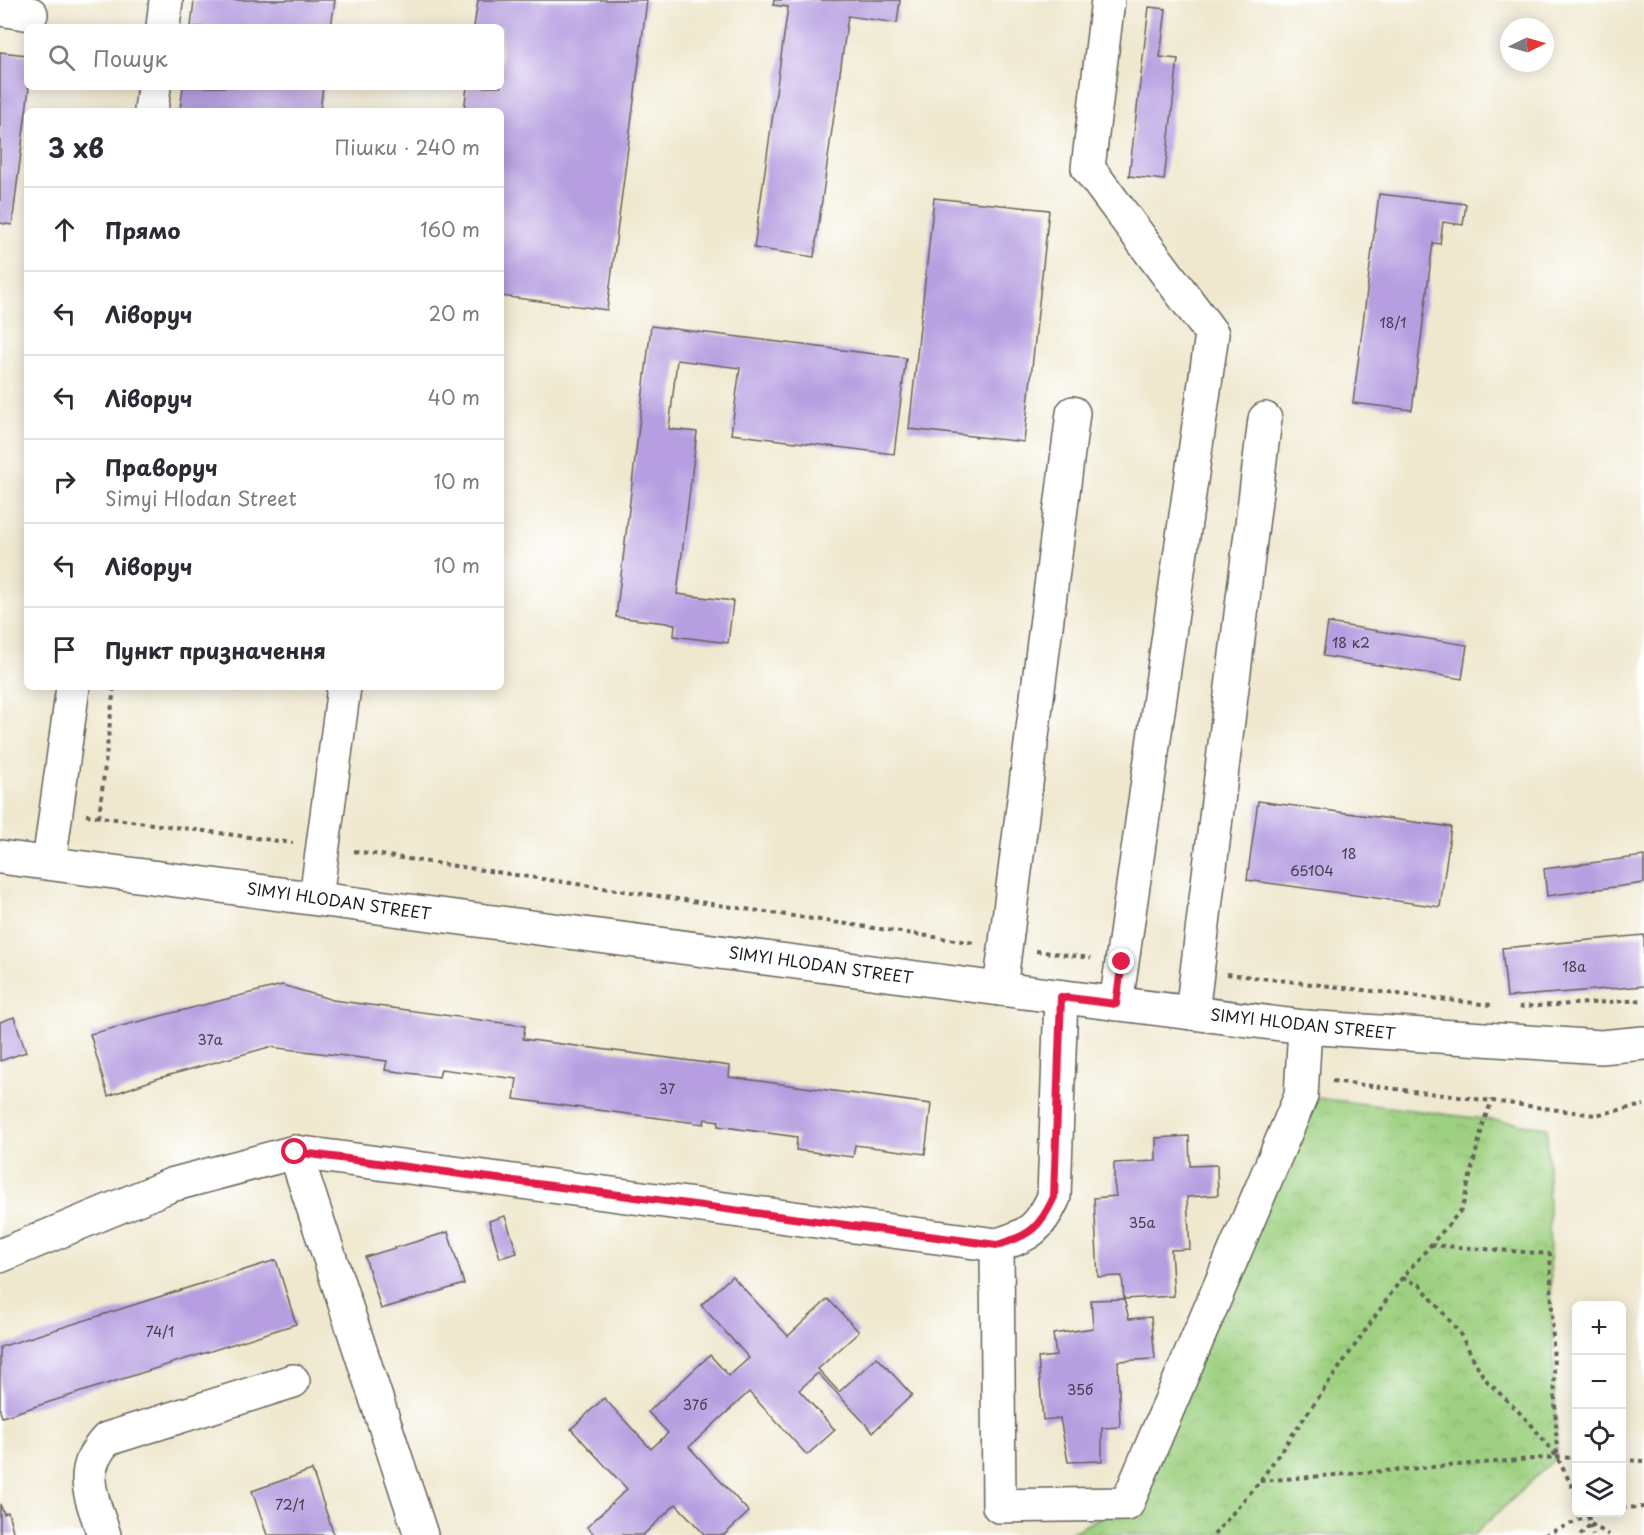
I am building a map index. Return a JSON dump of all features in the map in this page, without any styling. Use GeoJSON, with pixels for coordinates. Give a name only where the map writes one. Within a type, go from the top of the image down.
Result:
{"type":"FeatureCollection","features":[{"type":"Feature","properties":{"kind":"street"},"geometry":{"type":"LineString","coordinates":[[163,24],[166,0]]}},
{"type":"Feature","properties":{"kind":"street"},"geometry":{"type":"LineString","coordinates":[[1108,0],[1088,168],[1212,334],[1116,1004]]}},
{"type":"Feature","properties":{"kind":"street"},"geometry":{"type":"LineString","coordinates":[[151,108],[154,90]]}},
{"type":"Feature","properties":{"kind":"street"},"geometry":{"type":"LineString","coordinates":[[1000,989],[1073,413]]}},
{"type":"Feature","properties":{"kind":"street"},"geometry":{"type":"LineString","coordinates":[[1192,1013],[1265,419]]}},
{"type":"Feature","properties":{"kind":"street"},"geometry":{"type":"LineString","coordinates":[[49,863],[73,690]]}},
{"type":"Feature","properties":{"kind":"street"},"geometry":{"type":"LineString","coordinates":[[316,898],[344,690]]}},
{"type":"Feature","properties":{"kind":"street","name":"SIMYI HLODAN STREET"},"geometry":{"type":"LineString","coordinates":[[0,857],[1305,1028],[1600,1047],[1644,1043]]}},
{"type":"Feature","properties":{"kind":"street"},"geometry":{"type":"LineString","coordinates":[[0,1256],[171,1185],[295,1152],[997,1245],[1014,1240],[1032,1230],[1046,1215],[1054,1197],[1061,997]]}},
{"type":"Feature","properties":{"kind":"street"},"geometry":{"type":"LineString","coordinates":[[997,1245],[999,1506],[1127,1504],[1301,1096],[1305,1028]]}},
{"type":"Feature","properties":{"kind":"street"},"geometry":{"type":"LineString","coordinates":[[295,1152],[421,1535]]}},
{"type":"Feature","properties":{"kind":"street"},"geometry":{"type":"LineString","coordinates":[[104,1535],[89,1488],[89,1474],[98,1449],[107,1439],[293,1380]]}},
{"type":"Feature","properties":{"kind":"path"},"geometry":{"type":"LineString","coordinates":[[99,817],[114,690]]}},
{"type":"Feature","properties":{"kind":"path"},"geometry":{"type":"LineString","coordinates":[[56,810],[1122,962]]}},
{"type":"Feature","properties":{"kind":"path"},"geometry":{"type":"LineString","coordinates":[[1197,970],[1501,1006]]}},
{"type":"Feature","properties":{"kind":"path"},"geometry":{"type":"LineString","coordinates":[[1512,1008],[1644,1000]]}},
{"type":"Feature","properties":{"kind":"path"},"geometry":{"type":"LineString","coordinates":[[1302,1077],[1595,1115],[1644,1105]]}},
{"type":"Feature","properties":{"kind":"path"},"geometry":{"type":"LineString","coordinates":[[1214,1535],[1260,1481],[1402,1278],[1462,1209],[1484,1120],[1492,1101]]}},
{"type":"Feature","properties":{"kind":"path"},"geometry":{"type":"LineString","coordinates":[[1431,1245],[1550,1254],[1557,1457]]}},
{"type":"Feature","properties":{"kind":"path"},"geometry":{"type":"LineString","coordinates":[[1402,1278],[1420,1285],[1459,1332],[1484,1378],[1530,1423],[1557,1457],[1572,1486]]}},
{"type":"Feature","properties":{"kind":"path"},"geometry":{"type":"LineString","coordinates":[[1260,1481],[1557,1457],[1572,1458]]}},
{"type":"Feature","properties":{"kind":"path"},"geometry":{"type":"LineString","coordinates":[[1626,1460],[1644,1461]]}},
{"type":"Feature","properties":{"kind":"path"},"geometry":{"type":"LineString","coordinates":[[1626,1508],[1644,1507]]}},
{"type":"Feature","properties":{"kind":"path"},"geometry":{"type":"LineString","coordinates":[[1545,1535],[1581,1517]]}},
{"type":"Feature","properties":{"kind":"path"},"geometry":{"type":"LineString","coordinates":[[1588,1517],[1593,1535]]}},
{"type":"Feature","properties":{"kind":"path"},"geometry":{"type":"LineString","coordinates":[[1580,1535],[1591,1524]]}},
{"type":"Feature","properties":{"kind":"path"},"geometry":{"type":"LineString","coordinates":[[1591,1524],[1609,1535]]}},
{"type":"Feature","properties":{"kind":"green space"},"geometry":{"type":"Polygon","coordinates":[[[1301,1096],[1547,1127],[1557,1457],[1474,1535],[1067,1535],[1127,1503],[1301,1096]]]}},
{"type":"Feature","properties":{"kind":"building"},"geometry":{"type":"Polygon","coordinates":[[[194,0],[335,0],[331,24],[191,24],[194,0]]]}},
{"type":"Feature","properties":{"kind":"building"},"geometry":{"type":"Polygon","coordinates":[[[478,0],[647,0],[607,310],[504,296],[504,108],[464,108],[467,90],[504,90],[504,24],[474,24],[478,0]]]}},
{"type":"Feature","properties":{"kind":"building"},"geometry":{"type":"Polygon","coordinates":[[[774,0],[900,0],[897,23],[848,16],[814,257],[754,248],[788,7],[773,5],[774,0]]]}},
{"type":"Feature","properties":{"kind":"building"},"geometry":{"type":"Polygon","coordinates":[[[1149,7],[1166,9],[1160,57],[1178,59],[1164,180],[1129,176],[1149,7]]]}},
{"type":"Feature","properties":{"kind":"building"},"geometry":{"type":"Polygon","coordinates":[[[0,52],[24,55],[24,90],[29,90],[26,108],[24,108],[24,128],[12,225],[0,223],[0,52]]]}},
{"type":"Feature","properties":{"kind":"building"},"geometry":{"type":"Polygon","coordinates":[[[183,90],[323,90],[320,108],[180,108],[183,90]]]}},
{"type":"Feature","properties":{"kind":"building"},"geometry":{"type":"Polygon","coordinates":[[[1379,194],[1466,204],[1463,225],[1443,222],[1440,244],[1433,243],[1412,410],[1353,403],[1379,194]]]}},
{"type":"Feature","properties":{"kind":"building"},"geometry":{"type":"Polygon","coordinates":[[[934,198],[1049,210],[1024,442],[909,429],[934,198]]]}},
{"type":"Feature","properties":{"kind":"building"},"geometry":{"type":"Polygon","coordinates":[[[651,326],[906,358],[894,454],[731,434],[740,368],[677,360],[669,429],[697,432],[677,594],[733,601],[728,643],[674,636],[675,624],[616,617],[651,326]]]}},
{"type":"Feature","properties":{"kind":"building"},"geometry":{"type":"Polygon","coordinates":[[[1328,623],[1467,645],[1462,679],[1323,656],[1328,623]]]}},
{"type":"Feature","properties":{"kind":"building"},"geometry":{"type":"Polygon","coordinates":[[[1258,801],[1451,827],[1440,907],[1247,880],[1258,801]]]}},
{"type":"Feature","properties":{"kind":"building"},"geometry":{"type":"Polygon","coordinates":[[[1644,856],[1644,883],[1547,896],[1544,869],[1644,856]]]}},
{"type":"Feature","properties":{"kind":"building"},"geometry":{"type":"Polygon","coordinates":[[[1644,935],[1644,986],[1507,997],[1502,948],[1644,935]]]}},
{"type":"Feature","properties":{"kind":"building"},"geometry":{"type":"Polygon","coordinates":[[[282,985],[333,1000],[525,1026],[523,1039],[730,1066],[729,1077],[931,1104],[925,1154],[855,1145],[853,1157],[796,1150],[797,1137],[718,1126],[719,1121],[705,1119],[704,1124],[514,1099],[517,1079],[441,1069],[439,1077],[385,1070],[387,1061],[269,1047],[159,1078],[108,1096],[90,1034],[282,985]]]}},
{"type":"Feature","properties":{"kind":"building"},"geometry":{"type":"Polygon","coordinates":[[[14,1017],[26,1052],[0,1061],[0,1022],[14,1017]]]}},
{"type":"Feature","properties":{"kind":"building"},"geometry":{"type":"Polygon","coordinates":[[[1189,1136],[1190,1166],[1217,1165],[1218,1195],[1187,1197],[1190,1249],[1171,1250],[1174,1296],[1124,1299],[1122,1276],[1098,1277],[1094,1198],[1116,1196],[1114,1163],[1156,1161],[1156,1138],[1189,1136]]]}},
{"type":"Feature","properties":{"kind":"building"},"geometry":{"type":"Polygon","coordinates":[[[505,1216],[517,1253],[500,1258],[489,1221],[505,1216]]]}},
{"type":"Feature","properties":{"kind":"building"},"geometry":{"type":"Polygon","coordinates":[[[448,1232],[464,1284],[381,1309],[365,1257],[448,1232]]]}},
{"type":"Feature","properties":{"kind":"building"},"geometry":{"type":"Polygon","coordinates":[[[276,1260],[296,1324],[2,1417],[0,1411],[0,1347],[276,1260]]]}},
{"type":"Feature","properties":{"kind":"building"},"geometry":{"type":"Polygon","coordinates":[[[732,1276],[788,1336],[828,1299],[859,1332],[818,1369],[839,1392],[877,1357],[912,1395],[873,1432],[818,1373],[799,1390],[835,1430],[807,1455],[749,1392],[689,1447],[749,1512],[724,1535],[705,1535],[676,1504],[643,1535],[595,1535],[587,1527],[627,1489],[571,1429],[604,1398],[651,1449],[668,1433],[648,1412],[710,1355],[729,1376],[749,1358],[701,1305],[732,1276]]]}},
{"type":"Feature","properties":{"kind":"building"},"geometry":{"type":"Polygon","coordinates":[[[1124,1299],[1129,1319],[1151,1317],[1155,1359],[1118,1361],[1120,1427],[1102,1428],[1102,1461],[1068,1462],[1060,1418],[1043,1420],[1038,1358],[1056,1356],[1053,1334],[1093,1328],[1091,1300],[1124,1299]]]}},
{"type":"Feature","properties":{"kind":"building"},"geometry":{"type":"Polygon","coordinates":[[[312,1470],[334,1535],[267,1535],[252,1491],[312,1470]]]}},
{"type":"Feature","properties":{"kind":"building"},"geometry":{"type":"Polygon","coordinates":[[[0,1504],[4,1514],[8,1512],[14,1535],[0,1535],[0,1504]]]}},
{"type":"Feature","properties":{"kind":"route"},"geometry":{"type":"LineString","coordinates":[[295,1152],[997,1245],[1014,1240],[1032,1230],[1046,1215],[1054,1197],[1061,997],[1116,1004],[1122,962]]}}]}
